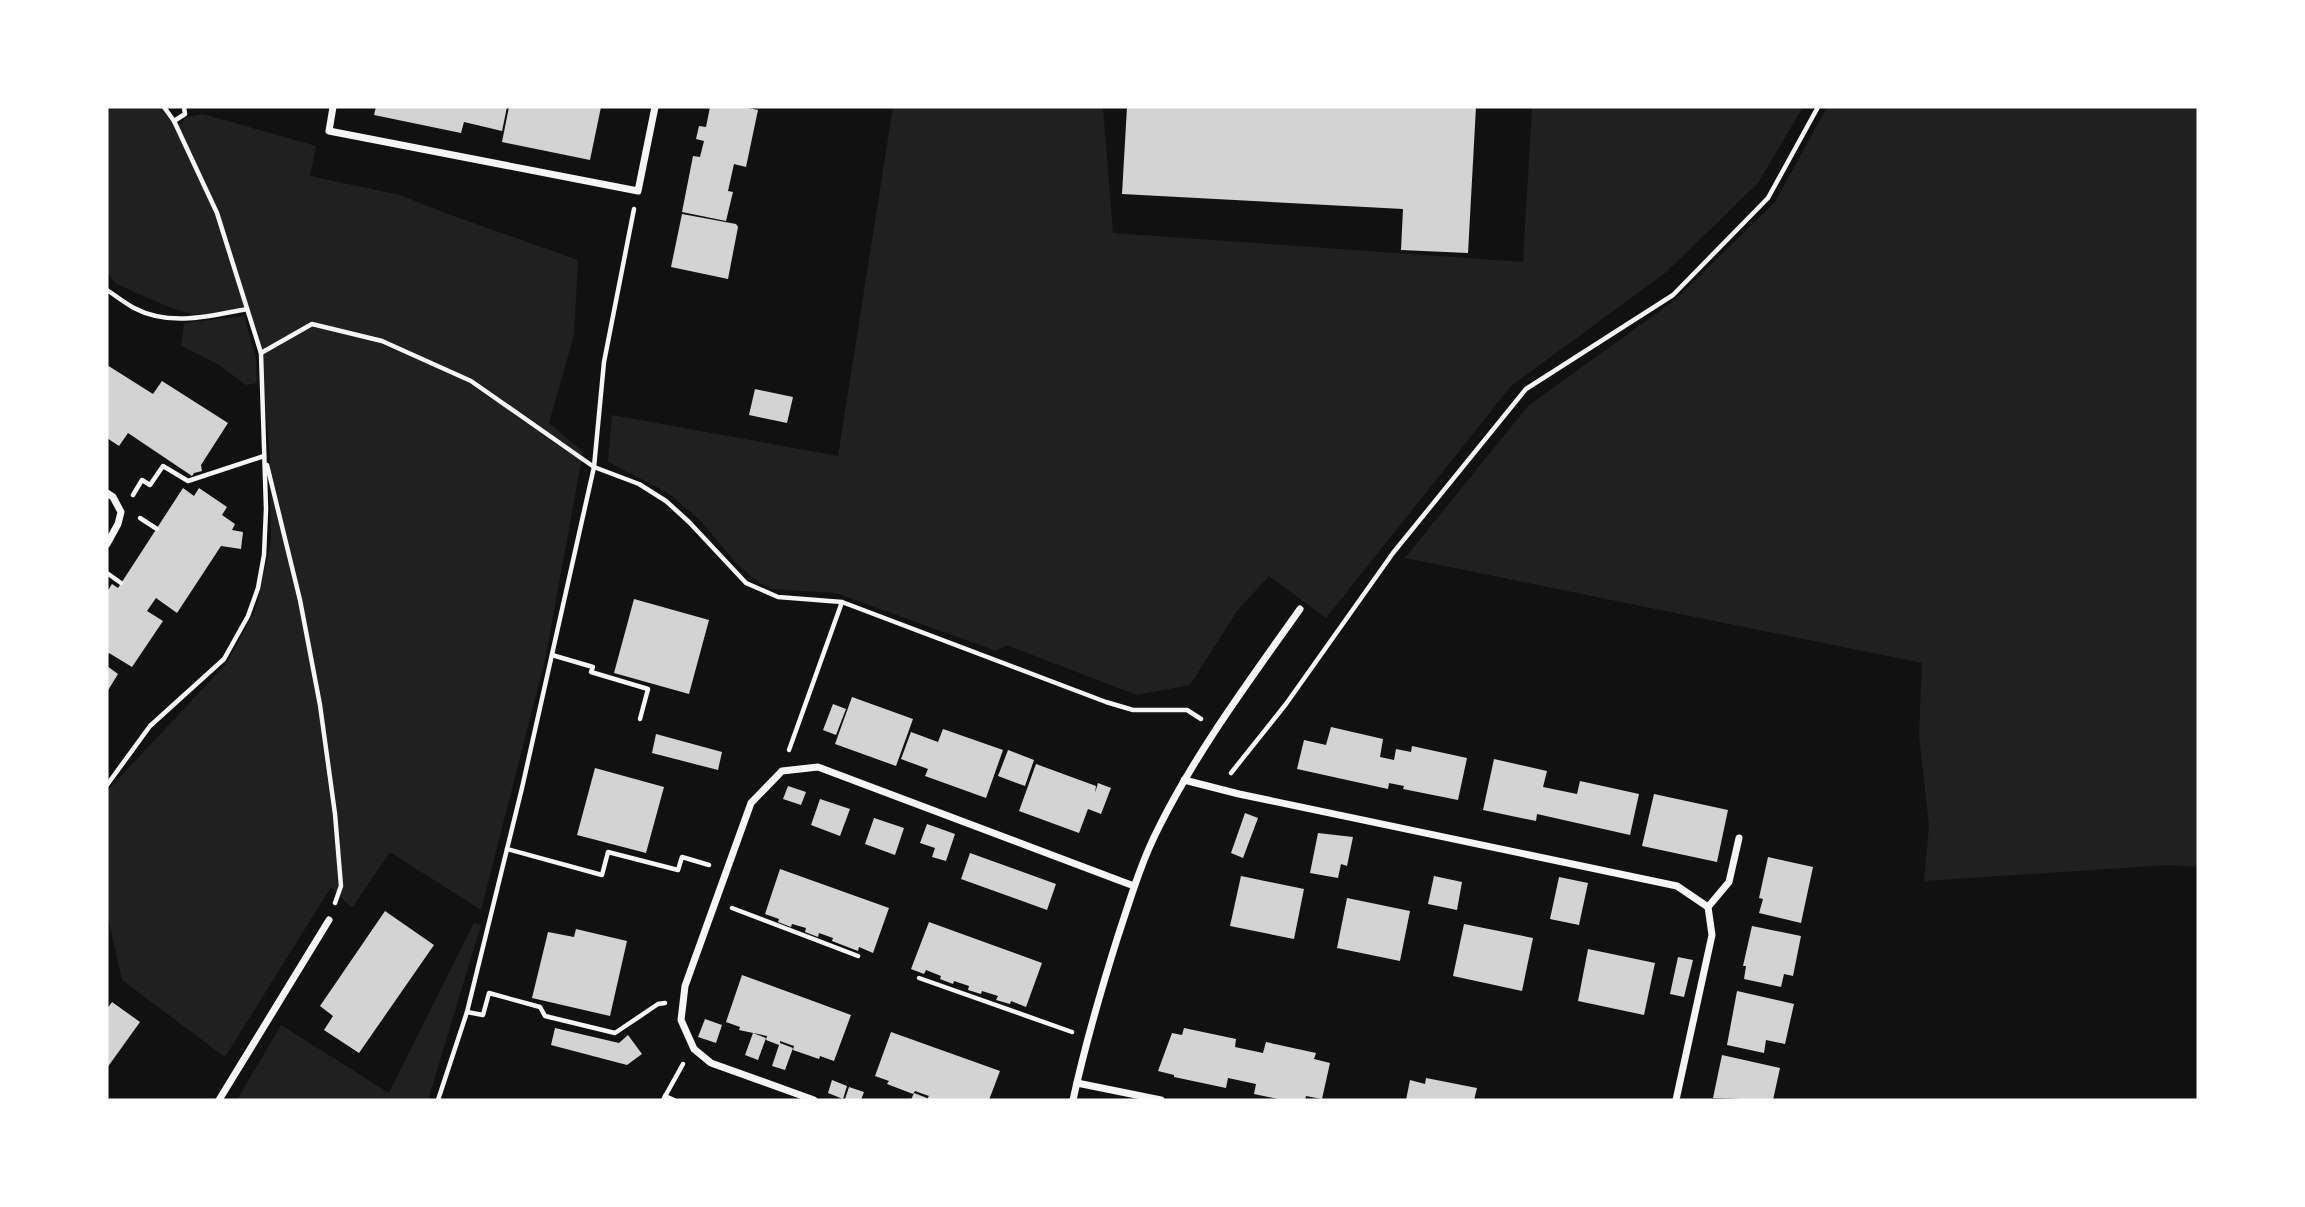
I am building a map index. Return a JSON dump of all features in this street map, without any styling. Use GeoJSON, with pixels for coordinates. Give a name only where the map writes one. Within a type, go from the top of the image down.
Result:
{"type":"FeatureCollection","features":[{"type":"Feature","properties":{"kind":"street"},"geometry":{"type":"LineString","coordinates":[[333,107],[329,131],[638,191],[655,107]]}},
{"type":"Feature","properties":{"kind":"street"},"geometry":{"type":"LineString","coordinates":[[107,493],[113,497],[121,512],[107,544]]}},
{"type":"Feature","properties":{"kind":"street"},"geometry":{"type":"LineString","coordinates":[[1073,1100],[1134,886],[1157,829],[1216,729],[1300,609]]}},
{"type":"Feature","properties":{"kind":"street"},"geometry":{"type":"LineString","coordinates":[[814,1100],[711,1063],[694,1049],[681,1020],[682,999],[751,803],[782,771],[818,767],[1134,886]]}},
{"type":"Feature","properties":{"kind":"street"},"geometry":{"type":"LineString","coordinates":[[1184,780],[1677,886],[1708,907],[1712,935],[1676,1100]]}},
{"type":"Feature","properties":{"kind":"street"},"geometry":{"type":"LineString","coordinates":[[1708,907],[1729,882],[1739,838]]}},
{"type":"Feature","properties":{"kind":"street"},"geometry":{"type":"LineString","coordinates":[[219,1100],[329,920]]}},
{"type":"Feature","properties":{"kind":"street"},"geometry":{"type":"LineString","coordinates":[[1077,1083],[1161,1100]]}},
{"type":"Feature","properties":{"kind":"path"},"geometry":{"type":"LineString","coordinates":[[107,785],[150,726],[224,659],[248,616],[258,588],[264,555],[266,509],[261,353],[217,213],[174,121],[164,107]]}},
{"type":"Feature","properties":{"kind":"path"},"geometry":{"type":"LineString","coordinates":[[174,121],[185,114],[184,107]]}},
{"type":"Feature","properties":{"kind":"path"},"geometry":{"type":"LineString","coordinates":[[1219,788],[1286,704],[1393,553],[1527,389],[1672,295],[1768,198],[1818,107]]}},
{"type":"Feature","properties":{"kind":"path"},"geometry":{"type":"LineString","coordinates":[[438,1100],[467,1012],[594,467],[604,362],[638,191]]}},
{"type":"Feature","properties":{"kind":"path"},"geometry":{"type":"LineString","coordinates":[[107,289],[136,309],[164,318],[192,319],[247,309]]}},
{"type":"Feature","properties":{"kind":"path"},"geometry":{"type":"LineString","coordinates":[[261,353],[312,324],[382,341],[471,382],[594,467],[639,484],[666,501],[746,583],[778,597],[842,602],[1106,702],[1133,710],[1187,710],[1216,729]]}},
{"type":"Feature","properties":{"kind":"path"},"geometry":{"type":"LineString","coordinates":[[121,512],[142,480],[150,485],[163,466],[188,481],[264,456]]}},
{"type":"Feature","properties":{"kind":"path"},"geometry":{"type":"LineString","coordinates":[[264,456],[300,600],[324,732],[341,886],[329,920]]}},
{"type":"Feature","properties":{"kind":"path"},"geometry":{"type":"LineString","coordinates":[[107,573],[121,583]]}},
{"type":"Feature","properties":{"kind":"path"},"geometry":{"type":"LineString","coordinates":[[782,771],[842,602]]}},
{"type":"Feature","properties":{"kind":"path"},"geometry":{"type":"LineString","coordinates":[[552,655],[593,667],[591,672],[648,689],[640,719]]}},
{"type":"Feature","properties":{"kind":"path"},"geometry":{"type":"LineString","coordinates":[[507,849],[602,874],[608,852],[678,870],[682,857],[727,870]]}},
{"type":"Feature","properties":{"kind":"path"},"geometry":{"type":"LineString","coordinates":[[715,902],[858,956]]}},
{"type":"Feature","properties":{"kind":"path"},"geometry":{"type":"LineString","coordinates":[[919,978],[1089,1038]]}},
{"type":"Feature","properties":{"kind":"path"},"geometry":{"type":"LineString","coordinates":[[467,1012],[483,1015],[489,993],[540,1007],[545,1016],[615,1032],[658,1004],[682,999]]}},
{"type":"Feature","properties":{"kind":"path"},"geometry":{"type":"LineString","coordinates":[[674,1100],[664,1098],[694,1049]]}},
{"type":"Feature","properties":{"kind":"shaded area"},"geometry":{"type":"Polygon","coordinates":[[[107,107],[164,107],[173,124],[182,124],[186,117],[203,114],[316,146],[310,176],[400,195],[578,260],[574,335],[549,423],[583,452],[545,660],[481,910],[390,852],[352,908],[331,887],[225,1057],[122,980],[107,913],[107,791],[226,664],[255,611],[271,542],[270,460],[261,353],[243,309],[195,315],[168,307],[115,283],[107,272],[107,107]]]}},
{"type":"Feature","properties":{"kind":"shaded area"},"geometry":{"type":"Polygon","coordinates":[[[893,107],[1103,107],[1113,233],[1523,262],[1532,107],[1803,107],[1758,183],[1665,273],[1511,386],[1326,618],[1269,576],[1237,611],[1190,685],[1137,695],[1006,645],[996,651],[836,593],[772,589],[758,582],[735,562],[700,520],[668,493],[608,462],[612,415],[838,456],[893,107]]]}},
{"type":"Feature","properties":{"kind":"shaded area"},"geometry":{"type":"Polygon","coordinates":[[[1827,107],[2198,107],[2198,867],[2168,865],[1924,881],[1929,826],[1919,735],[1922,663],[1405,558],[1528,406],[1675,300],[1775,202],[1827,107]]]}},
{"type":"Feature","properties":{"kind":"shaded area"},"geometry":{"type":"Polygon","coordinates":[[[244,316],[256,358],[257,383],[246,385],[219,365],[181,346],[184,323],[244,316]]]}},
{"type":"Feature","properties":{"kind":"shaded area"},"geometry":{"type":"Polygon","coordinates":[[[474,923],[481,925],[428,1100],[237,1100],[281,1025],[389,1093],[474,923]]]}},
{"type":"Feature","properties":{"kind":"building"},"geometry":{"type":"Polygon","coordinates":[[[376,107],[507,107],[502,131],[464,122],[461,133],[374,115],[376,107]]]}},
{"type":"Feature","properties":{"kind":"building"},"geometry":{"type":"Polygon","coordinates":[[[509,107],[601,107],[590,160],[502,142],[509,107]]]}},
{"type":"Feature","properties":{"kind":"building"},"geometry":{"type":"Polygon","coordinates":[[[710,107],[758,110],[746,167],[734,164],[728,191],[733,192],[726,221],[682,212],[693,156],[700,157],[704,141],[696,139],[699,126],[706,127],[710,107]]]}},
{"type":"Feature","properties":{"kind":"building"},"geometry":{"type":"Polygon","coordinates":[[[1127,107],[1476,107],[1468,253],[1401,250],[1403,209],[1122,194],[1127,107]]]}},
{"type":"Feature","properties":{"kind":"building"},"geometry":{"type":"Polygon","coordinates":[[[682,214],[736,224],[738,227],[728,279],[671,267],[682,214]]]}},
{"type":"Feature","properties":{"kind":"building"},"geometry":{"type":"Polygon","coordinates":[[[107,365],[153,394],[162,381],[228,423],[201,465],[202,471],[192,476],[128,433],[119,446],[107,438],[107,365]]]}},
{"type":"Feature","properties":{"kind":"building"},"geometry":{"type":"Polygon","coordinates":[[[755,389],[793,397],[787,423],[749,415],[755,389]]]}},
{"type":"Feature","properties":{"kind":"building"},"geometry":{"type":"Polygon","coordinates":[[[183,488],[194,496],[199,488],[227,507],[222,515],[235,524],[232,530],[243,532],[241,549],[221,546],[177,613],[156,598],[147,611],[163,621],[132,667],[109,653],[107,657],[107,592],[112,584],[118,588],[183,488]]]}},
{"type":"Feature","properties":{"kind":"building"},"geometry":{"type":"Polygon","coordinates":[[[634,599],[709,620],[689,694],[614,673],[634,599]]]}},
{"type":"Feature","properties":{"kind":"building"},"geometry":{"type":"Polygon","coordinates":[[[107,666],[118,674],[107,692],[107,666]]]}},
{"type":"Feature","properties":{"kind":"building"},"geometry":{"type":"Polygon","coordinates":[[[852,697],[913,719],[896,766],[835,744],[852,697]]]}},
{"type":"Feature","properties":{"kind":"building"},"geometry":{"type":"Polygon","coordinates":[[[833,704],[846,709],[836,735],[823,730],[833,704]]]}},
{"type":"Feature","properties":{"kind":"building"},"geometry":{"type":"Polygon","coordinates":[[[1331,727],[1383,739],[1380,757],[1394,760],[1396,749],[1411,752],[1412,746],[1467,758],[1458,800],[1403,789],[1404,786],[1389,783],[1388,789],[1297,769],[1304,740],[1326,745],[1331,727]]]}},
{"type":"Feature","properties":{"kind":"building"},"geometry":{"type":"Polygon","coordinates":[[[943,729],[1003,750],[986,798],[925,776],[928,769],[901,759],[911,732],[938,742],[943,729]]]}},
{"type":"Feature","properties":{"kind":"building"},"geometry":{"type":"Polygon","coordinates":[[[656,734],[722,752],[718,770],[652,753],[656,734]]]}},
{"type":"Feature","properties":{"kind":"building"},"geometry":{"type":"Polygon","coordinates":[[[1008,750],[1034,760],[1025,786],[998,776],[1008,750]]]}},
{"type":"Feature","properties":{"kind":"building"},"geometry":{"type":"Polygon","coordinates":[[[1494,759],[1547,771],[1543,787],[1577,794],[1580,781],[1639,794],[1630,835],[1537,814],[1536,821],[1483,810],[1494,759]]]}},
{"type":"Feature","properties":{"kind":"building"},"geometry":{"type":"Polygon","coordinates":[[[1036,764],[1096,786],[1095,793],[1098,783],[1111,788],[1101,814],[1088,809],[1079,833],[1019,811],[1036,764]]]}},
{"type":"Feature","properties":{"kind":"building"},"geometry":{"type":"Polygon","coordinates":[[[595,768],[664,787],[646,853],[577,835],[595,768]]]}},
{"type":"Feature","properties":{"kind":"building"},"geometry":{"type":"Polygon","coordinates":[[[788,786],[806,792],[801,805],[783,799],[788,786]]]}},
{"type":"Feature","properties":{"kind":"building"},"geometry":{"type":"Polygon","coordinates":[[[1654,794],[1728,810],[1717,862],[1642,846],[1654,794]]]}},
{"type":"Feature","properties":{"kind":"building"},"geometry":{"type":"Polygon","coordinates":[[[820,799],[850,809],[840,836],[811,825],[820,799]]]}},
{"type":"Feature","properties":{"kind":"building"},"geometry":{"type":"Polygon","coordinates":[[[1245,813],[1258,818],[1243,858],[1231,853],[1245,813]]]}},
{"type":"Feature","properties":{"kind":"building"},"geometry":{"type":"Polygon","coordinates":[[[874,818],[904,828],[895,855],[865,844],[874,818]]]}},
{"type":"Feature","properties":{"kind":"building"},"geometry":{"type":"Polygon","coordinates":[[[927,824],[955,834],[946,861],[932,857],[935,848],[920,843],[927,824]]]}},
{"type":"Feature","properties":{"kind":"building"},"geometry":{"type":"Polygon","coordinates":[[[1318,833],[1353,837],[1347,866],[1341,864],[1338,878],[1310,873],[1318,833]]]}},
{"type":"Feature","properties":{"kind":"building"},"geometry":{"type":"Polygon","coordinates":[[[970,853],[1056,884],[1047,910],[961,879],[970,853]]]}},
{"type":"Feature","properties":{"kind":"building"},"geometry":{"type":"Polygon","coordinates":[[[1768,857],[1813,867],[1801,923],[1759,913],[1763,899],[1759,898],[1768,857]]]}},
{"type":"Feature","properties":{"kind":"building"},"geometry":{"type":"Polygon","coordinates":[[[780,869],[889,908],[873,953],[859,947],[858,951],[819,933],[818,937],[805,932],[806,928],[792,924],[791,927],[765,914],[780,869]]]}},
{"type":"Feature","properties":{"kind":"building"},"geometry":{"type":"Polygon","coordinates":[[[1241,876],[1304,889],[1294,939],[1230,926],[1241,876]]]}},
{"type":"Feature","properties":{"kind":"building"},"geometry":{"type":"Polygon","coordinates":[[[1434,876],[1462,882],[1457,910],[1428,904],[1434,876]]]}},
{"type":"Feature","properties":{"kind":"building"},"geometry":{"type":"Polygon","coordinates":[[[1559,877],[1588,883],[1579,925],[1550,919],[1559,877]]]}},
{"type":"Feature","properties":{"kind":"building"},"geometry":{"type":"Polygon","coordinates":[[[1347,898],[1410,911],[1400,961],[1337,948],[1347,898]]]}},
{"type":"Feature","properties":{"kind":"building"},"geometry":{"type":"Polygon","coordinates":[[[385,911],[434,945],[359,1053],[324,1030],[333,1016],[320,1006],[385,911]]]}},
{"type":"Feature","properties":{"kind":"building"},"geometry":{"type":"Polygon","coordinates":[[[929,922],[1042,963],[1026,1007],[1011,1001],[1010,1004],[996,1000],[998,996],[982,991],[981,994],[968,990],[969,986],[954,981],[953,984],[926,970],[924,974],[911,969],[929,922]]]}},
{"type":"Feature","properties":{"kind":"building"},"geometry":{"type":"Polygon","coordinates":[[[1464,924],[1533,938],[1522,991],[1453,976],[1464,924]]]}},
{"type":"Feature","properties":{"kind":"building"},"geometry":{"type":"Polygon","coordinates":[[[1752,926],[1801,936],[1793,976],[1784,974],[1781,987],[1744,979],[1746,966],[1743,966],[1752,926]]]}},
{"type":"Feature","properties":{"kind":"building"},"geometry":{"type":"Polygon","coordinates":[[[576,929],[627,941],[610,1016],[532,998],[548,932],[574,937],[576,929]]]}},
{"type":"Feature","properties":{"kind":"building"},"geometry":{"type":"Polygon","coordinates":[[[1588,949],[1655,963],[1644,1015],[1578,1001],[1588,949]]]}},
{"type":"Feature","properties":{"kind":"building"},"geometry":{"type":"Polygon","coordinates":[[[1678,957],[1693,960],[1684,997],[1670,994],[1678,957]]]}},
{"type":"Feature","properties":{"kind":"building"},"geometry":{"type":"Polygon","coordinates":[[[742,975],[851,1015],[834,1061],[793,1050],[794,1046],[780,1041],[793,1048],[785,1070],[772,1066],[779,1045],[766,1040],[767,1036],[739,1030],[740,1027],[726,1022],[742,975]]]}},
{"type":"Feature","properties":{"kind":"building"},"geometry":{"type":"Polygon","coordinates":[[[1737,991],[1794,1004],[1785,1044],[1766,1040],[1764,1053],[1727,1045],[1737,991]]]}},
{"type":"Feature","properties":{"kind":"building"},"geometry":{"type":"Polygon","coordinates":[[[112,1002],[140,1022],[107,1068],[107,1009],[112,1002]]]}},
{"type":"Feature","properties":{"kind":"building"},"geometry":{"type":"Polygon","coordinates":[[[705,1019],[722,1025],[716,1043],[698,1037],[705,1019]]]}},
{"type":"Feature","properties":{"kind":"building"},"geometry":{"type":"Polygon","coordinates":[[[555,1028],[619,1043],[628,1035],[642,1054],[627,1065],[551,1045],[555,1028]]]}},
{"type":"Feature","properties":{"kind":"building"},"geometry":{"type":"Polygon","coordinates":[[[1184,1028],[1236,1039],[1235,1047],[1263,1053],[1266,1042],[1316,1053],[1314,1059],[1330,1063],[1322,1099],[1306,1096],[1305,1100],[1283,1100],[1254,1094],[1256,1084],[1228,1078],[1226,1088],[1158,1071],[1172,1033],[1182,1035],[1184,1028]]]}},
{"type":"Feature","properties":{"kind":"building"},"geometry":{"type":"Polygon","coordinates":[[[891,1032],[1000,1071],[989,1100],[931,1100],[927,1099],[929,1096],[915,1091],[913,1094],[875,1076],[891,1032]]]}},
{"type":"Feature","properties":{"kind":"building"},"geometry":{"type":"Polygon","coordinates":[[[753,1033],[766,1038],[758,1060],[745,1055],[753,1033]]]}},
{"type":"Feature","properties":{"kind":"building"},"geometry":{"type":"Polygon","coordinates":[[[1722,1055],[1780,1068],[1773,1100],[1713,1098],[1722,1055]]]}},
{"type":"Feature","properties":{"kind":"building"},"geometry":{"type":"Polygon","coordinates":[[[1426,1078],[1477,1088],[1474,1100],[1406,1100],[1410,1080],[1425,1084],[1426,1078]]]}},
{"type":"Feature","properties":{"kind":"building"},"geometry":{"type":"Polygon","coordinates":[[[832,1080],[847,1086],[843,1099],[828,1093],[832,1080]]]}},
{"type":"Feature","properties":{"kind":"building"},"geometry":{"type":"Polygon","coordinates":[[[849,1087],[864,1092],[861,1100],[845,1099],[849,1087]]]}},
{"type":"Feature","properties":{"kind":"building"},"geometry":{"type":"Polygon","coordinates":[[[914,1093],[927,1098],[911,1100],[914,1093]]]}}]}
